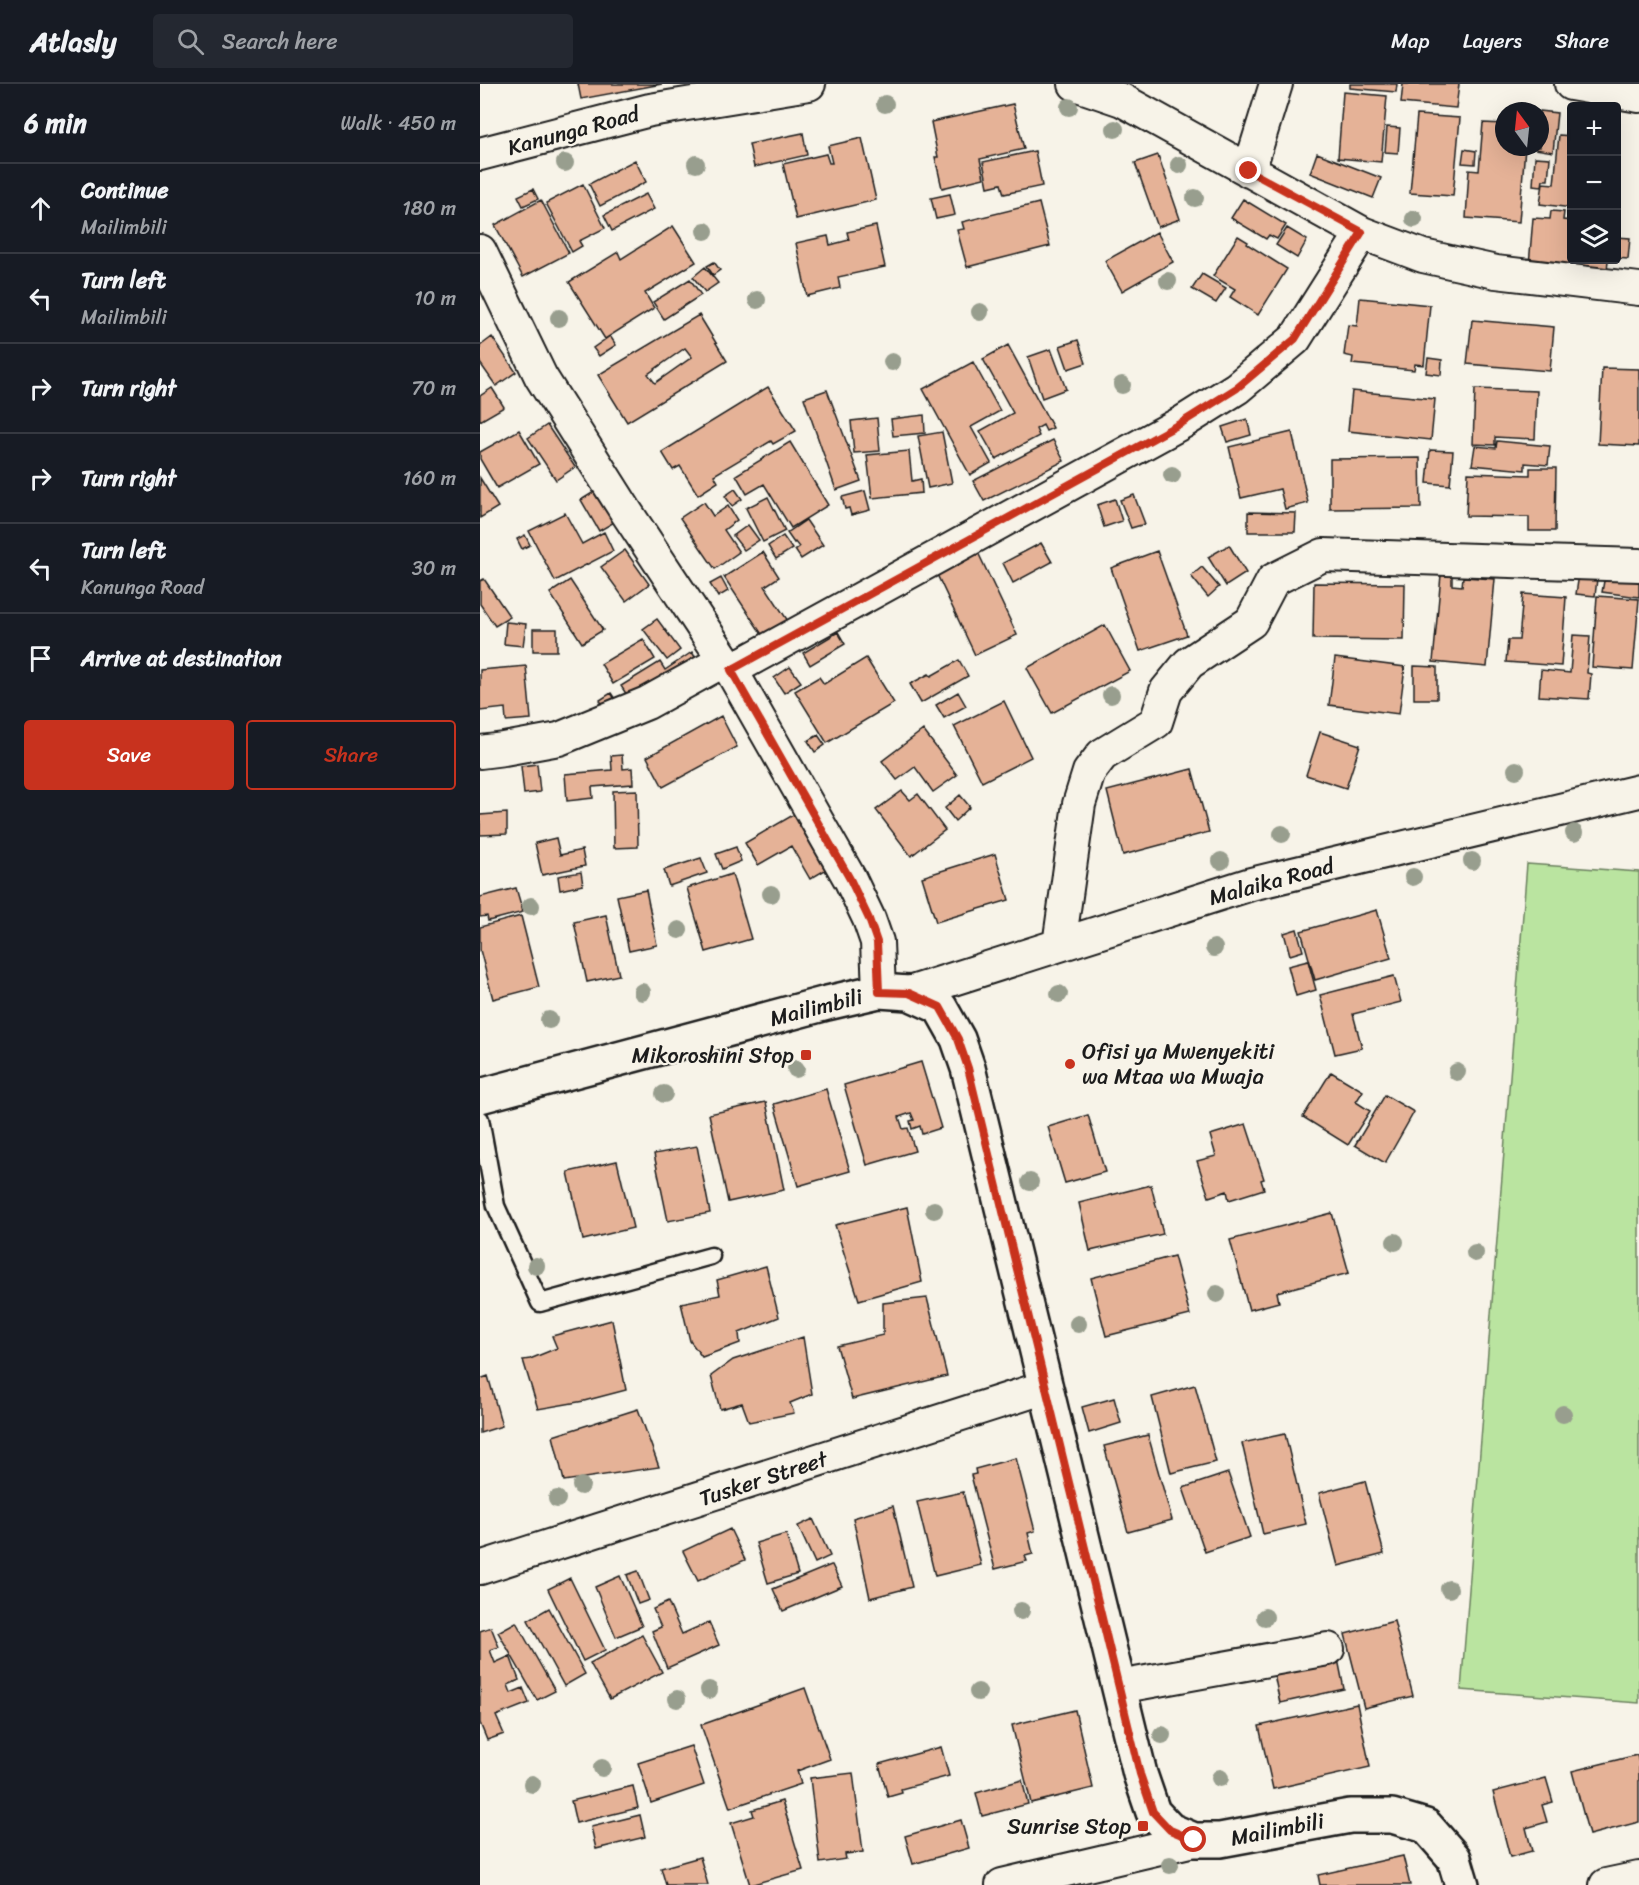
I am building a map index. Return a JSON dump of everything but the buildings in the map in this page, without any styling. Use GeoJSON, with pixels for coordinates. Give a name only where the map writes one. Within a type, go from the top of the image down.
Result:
{"type":"FeatureCollection","features":[{"type":"Feature","properties":{"kind":"street","name":"Kanunga Road"},"geometry":{"type":"LineString","coordinates":[[480,154],[650,110],[809,84]]}},
{"type":"Feature","properties":{"kind":"street"},"geometry":{"type":"LineString","coordinates":[[1075,84],[1122,100],[1362,232],[1424,256],[1496,272],[1639,289]]}},
{"type":"Feature","properties":{"kind":"street"},"geometry":{"type":"LineString","coordinates":[[1249,171],[1276,84]]}},
{"type":"Feature","properties":{"kind":"street"},"geometry":{"type":"LineString","coordinates":[[1571,84],[1639,96]]}},
{"type":"Feature","properties":{"kind":"street"},"geometry":{"type":"LineString","coordinates":[[480,752],[559,740],[647,703],[728,665],[1183,422],[1237,388],[1295,339],[1362,232]]}},
{"type":"Feature","properties":{"kind":"street"},"geometry":{"type":"LineString","coordinates":[[480,251],[541,377],[627,513],[728,665],[850,879],[869,919],[894,992]]}},
{"type":"Feature","properties":{"kind":"street"},"geometry":{"type":"LineString","coordinates":[[1059,945],[1079,804],[1089,772],[1102,755],[1156,722],[1166,691],[1189,663],[1251,622],[1273,580],[1323,555],[1639,565]]}},
{"type":"Feature","properties":{"kind":"street","name":"Malaika Road"},"geometry":{"type":"LineString","coordinates":[[894,992],[1059,945],[1251,884],[1639,791]]}},
{"type":"Feature","properties":{"kind":"street","name":"Mailimbili"},"geometry":{"type":"LineString","coordinates":[[480,1095],[827,1003],[894,992],[940,1007],[958,1039],[968,1068],[1140,1774],[1153,1812],[1170,1830],[1194,1840],[1220,1840],[1350,1816],[1392,1816],[1426,1826],[1454,1858],[1462,1885]]}},
{"type":"Feature","properties":{"kind":"street","name":"Tusker Street"},"geometry":{"type":"LineString","coordinates":[[480,1568],[1046,1387]]}},
{"type":"Feature","properties":{"kind":"street"},"geometry":{"type":"LineString","coordinates":[[1119,1687],[1328,1649]]}},
{"type":"Feature","properties":{"kind":"street"},"geometry":{"type":"LineString","coordinates":[[1002,1885],[1194,1840]]}},
{"type":"Feature","properties":{"kind":"street"},"geometry":{"type":"LineString","coordinates":[[1606,1885],[1639,1878]]}},
{"type":"Feature","properties":{"kind":"lane"},"geometry":{"type":"LineString","coordinates":[[480,1119],[496,1206],[540,1303],[711,1256]]}},
{"type":"Feature","properties":{"kind":"green space"},"geometry":{"type":"Polygon","coordinates":[[[1527,864],[1639,872],[1639,1703],[1461,1690],[1527,864]]]}},
{"type":"Feature","properties":{"kind":"place","name":"Mikoroshini Stop"},"geometry":{"type":"Point","coordinates":[806,1055]}},
{"type":"Feature","properties":{"kind":"place","name":"Ofisi ya Mwenyekiti wa Mtaa wa Mwaja"},"geometry":{"type":"Point","coordinates":[1070,1064]}},
{"type":"Feature","properties":{"kind":"place","name":"Sunrise Stop"},"geometry":{"type":"Point","coordinates":[1143,1826]}},
{"type":"Feature","properties":{"kind":"route"},"geometry":{"type":"LineString","coordinates":[[1194,1840],[1170,1830],[1153,1812],[1140,1774],[968,1068],[958,1039],[940,1007],[909,993],[879,992],[877,942],[869,919],[850,879],[731,670],[1183,422],[1237,388],[1295,339],[1362,232],[1249,171]]}}]}
